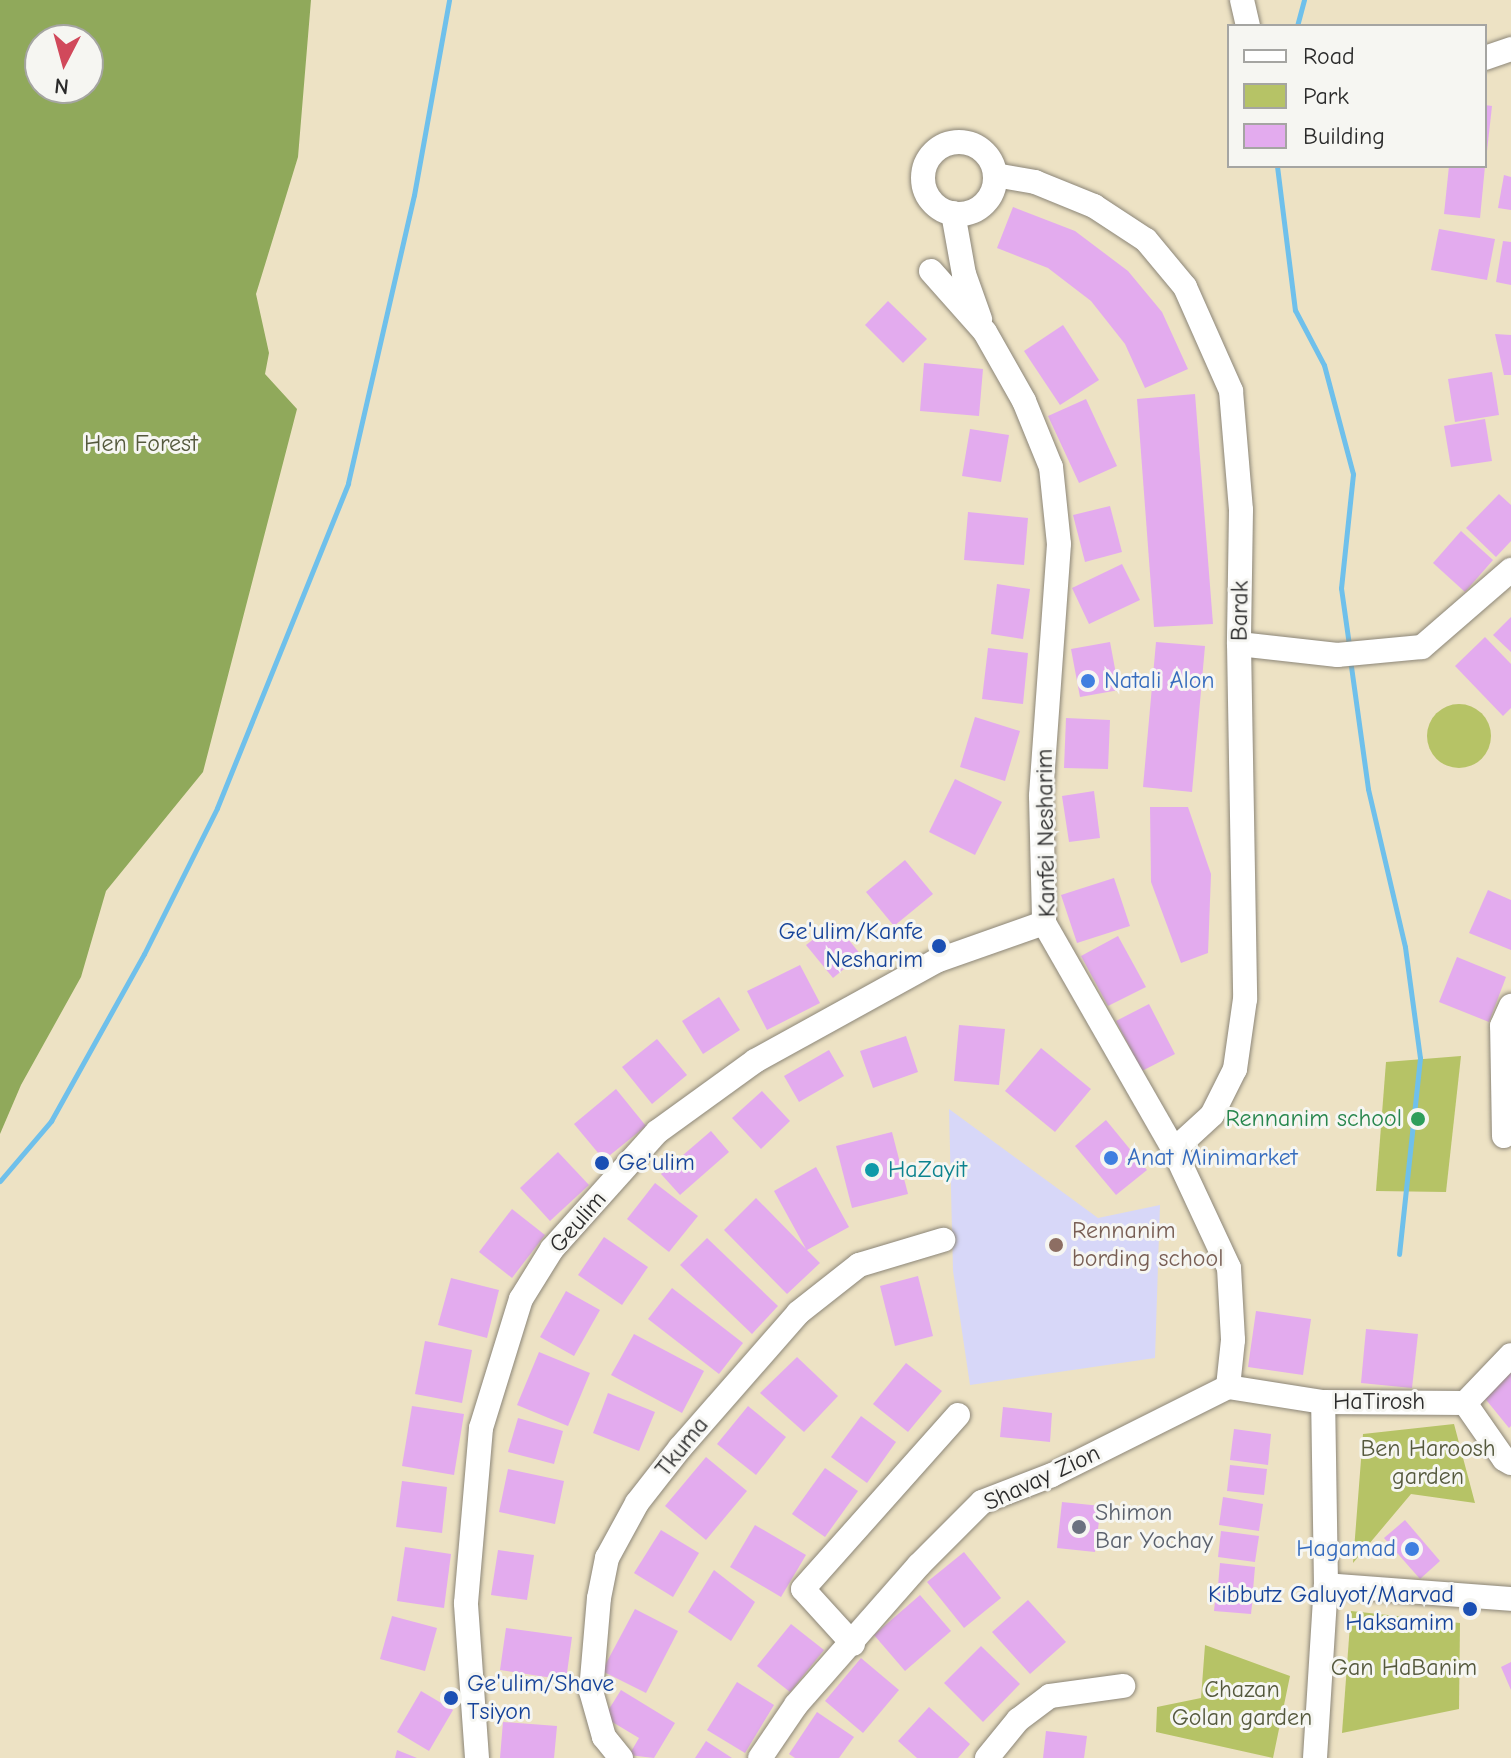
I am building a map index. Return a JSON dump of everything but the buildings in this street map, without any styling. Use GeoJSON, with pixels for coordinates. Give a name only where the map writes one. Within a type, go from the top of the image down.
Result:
{"type":"FeatureCollection","features":[{"type":"Feature","properties":{"kind":"street"},"geometry":{"type":"LineString","coordinates":[[1242,0],[1248,24]]}},
{"type":"Feature","properties":{"kind":"street"},"geometry":{"type":"LineString","coordinates":[[1487,57],[1511,49]]}},
{"type":"Feature","properties":{"kind":"street"},"geometry":{"type":"LineString","coordinates":[[963,142],[985,153],[995,175],[990,196],[983,204],[974,210],[953,213],[932,202],[923,179],[924,167],[939,147],[963,142]]}},
{"type":"Feature","properties":{"kind":"street","name":"Barak"},"geometry":{"type":"LineString","coordinates":[[995,175],[1035,182],[1094,206],[1146,240],[1185,287],[1231,391],[1241,510],[1239,644],[1245,999],[1235,1069],[1212,1115],[1174,1150]]}},
{"type":"Feature","properties":{"kind":"street"},"geometry":{"type":"LineString","coordinates":[[953,213],[964,274],[985,332]]}},
{"type":"Feature","properties":{"kind":"street","name":"Kanfei Nesharim"},"geometry":{"type":"LineString","coordinates":[[931,271],[985,332],[1024,401],[1051,467],[1059,544],[1041,796],[1044,923],[1174,1150],[1229,1268],[1233,1340],[1228,1387]]}},
{"type":"Feature","properties":{"kind":"street"},"geometry":{"type":"LineString","coordinates":[[1239,644],[1337,655],[1422,647],[1511,570]]}},
{"type":"Feature","properties":{"kind":"street","name":"Geulim"},"geometry":{"type":"LineString","coordinates":[[477,1758],[466,1603],[481,1428],[521,1299],[552,1249],[657,1132],[755,1061],[936,961],[1044,923]]}},
{"type":"Feature","properties":{"kind":"street"},"geometry":{"type":"LineString","coordinates":[[1504,1136],[1502,1026],[1511,1006]]}},
{"type":"Feature","properties":{"kind":"street","name":"Tkuma"},"geometry":{"type":"LineString","coordinates":[[621,1758],[604,1737],[591,1691],[599,1598],[607,1558],[637,1503],[680,1448],[798,1313],[859,1265],[943,1240]]}},
{"type":"Feature","properties":{"kind":"street"},"geometry":{"type":"LineString","coordinates":[[1511,1355],[1465,1403],[1498,1451],[1511,1463]]}},
{"type":"Feature","properties":{"kind":"street","name":"HaTirosh"},"geometry":{"type":"LineString","coordinates":[[1228,1387],[1323,1402],[1465,1403]]}},
{"type":"Feature","properties":{"kind":"street","name":"Shavay Zion"},"geometry":{"type":"LineString","coordinates":[[760,1758],[796,1705],[853,1644],[919,1565],[982,1502],[1052,1475],[1228,1387]]}},
{"type":"Feature","properties":{"kind":"street"},"geometry":{"type":"LineString","coordinates":[[1315,1758],[1326,1585],[1323,1402]]}},
{"type":"Feature","properties":{"kind":"street"},"geometry":{"type":"LineString","coordinates":[[853,1644],[803,1589],[958,1415]]}},
{"type":"Feature","properties":{"kind":"street"},"geometry":{"type":"LineString","coordinates":[[1326,1585],[1511,1599]]}},
{"type":"Feature","properties":{"kind":"street"},"geometry":{"type":"LineString","coordinates":[[987,1758],[1018,1720],[1050,1696],[1123,1686]]}},
{"type":"Feature","properties":{"kind":"shaded area","name":"Rennanim bording school"},"geometry":{"type":"Polygon","coordinates":[[[949,1109],[1098,1218],[1160,1205],[1155,1358],[970,1385],[953,1271],[949,1109]]]}},
{"type":"Feature","properties":{"kind":"green space","name":"Hen Forest"},"geometry":{"type":"Polygon","coordinates":[[[0,0],[311,0],[298,157],[256,294],[269,353],[265,374],[297,409],[203,772],[106,891],[81,977],[21,1085],[0,1134],[0,0]]]}},
{"type":"Feature","properties":{"kind":"green space"},"geometry":{"type":"Polygon","coordinates":[[[1459,704],[1477,710],[1485,718],[1491,736],[1485,754],[1477,762],[1459,768],[1441,762],[1433,754],[1427,736],[1433,718],[1441,710],[1459,704]]]}},
{"type":"Feature","properties":{"kind":"green space","name":"Rennanim school"},"geometry":{"type":"Polygon","coordinates":[[[1461,1056],[1446,1192],[1376,1191],[1386,1062],[1461,1056]]]}},
{"type":"Feature","properties":{"kind":"green space","name":"Ben Haroosh garden"},"geometry":{"type":"Polygon","coordinates":[[[1454,1424],[1475,1503],[1411,1494],[1353,1563],[1363,1434],[1454,1424]]]}},
{"type":"Feature","properties":{"kind":"green space","name":"Gan HaBanim"},"geometry":{"type":"Polygon","coordinates":[[[1351,1611],[1460,1623],[1459,1709],[1342,1733],[1351,1611]]]}},
{"type":"Feature","properties":{"kind":"green space","name":"Chazan Golan garden"},"geometry":{"type":"Polygon","coordinates":[[[1205,1645],[1290,1676],[1273,1758],[1156,1732],[1157,1707],[1201,1698],[1205,1645]]]}},
{"type":"Feature","properties":{"kind":"waterway"},"geometry":{"type":"LineString","coordinates":[[0,1181],[51,1121],[144,954],[217,808],[348,483],[414,195],[449,0]]}},
{"type":"Feature","properties":{"kind":"waterway"},"geometry":{"type":"LineString","coordinates":[[1298,24],[1304,0]]}},
{"type":"Feature","properties":{"kind":"waterway"},"geometry":{"type":"LineString","coordinates":[[1277,168],[1295,310],[1324,365],[1353,474],[1341,588],[1349,645]]}},
{"type":"Feature","properties":{"kind":"waterway"},"geometry":{"type":"LineString","coordinates":[[1350,659],[1368,789],[1405,947],[1420,1058],[1399,1254]]}},
{"type":"Feature","properties":{"kind":"place","name":"Natali Alon"},"geometry":{"type":"Point","coordinates":[1088,681]}},
{"type":"Feature","properties":{"kind":"place","name":"Ge'ulim/Kanfe Nesharim"},"geometry":{"type":"Point","coordinates":[939,946]}},
{"type":"Feature","properties":{"kind":"place","name":"Rennanim school"},"geometry":{"type":"Point","coordinates":[1418,1119]}},
{"type":"Feature","properties":{"kind":"place","name":"Anat Minimarket"},"geometry":{"type":"Point","coordinates":[1111,1158]}},
{"type":"Feature","properties":{"kind":"place","name":"Ge'ulim"},"geometry":{"type":"Point","coordinates":[602,1163]}},
{"type":"Feature","properties":{"kind":"place","name":"HaZayit"},"geometry":{"type":"Point","coordinates":[872,1170]}},
{"type":"Feature","properties":{"kind":"place","name":"Rennanim bording school"},"geometry":{"type":"Point","coordinates":[1056,1245]}},
{"type":"Feature","properties":{"kind":"place","name":"Shimon Bar Yochay"},"geometry":{"type":"Point","coordinates":[1079,1527]}},
{"type":"Feature","properties":{"kind":"place","name":"Hagamad"},"geometry":{"type":"Point","coordinates":[1412,1549]}},
{"type":"Feature","properties":{"kind":"place","name":"Kibbutz Galuyot/Marvad Haksamim"},"geometry":{"type":"Point","coordinates":[1470,1609]}},
{"type":"Feature","properties":{"kind":"place","name":"Ge'ulim/Shave Tsiyon"},"geometry":{"type":"Point","coordinates":[451,1698]}}]}
